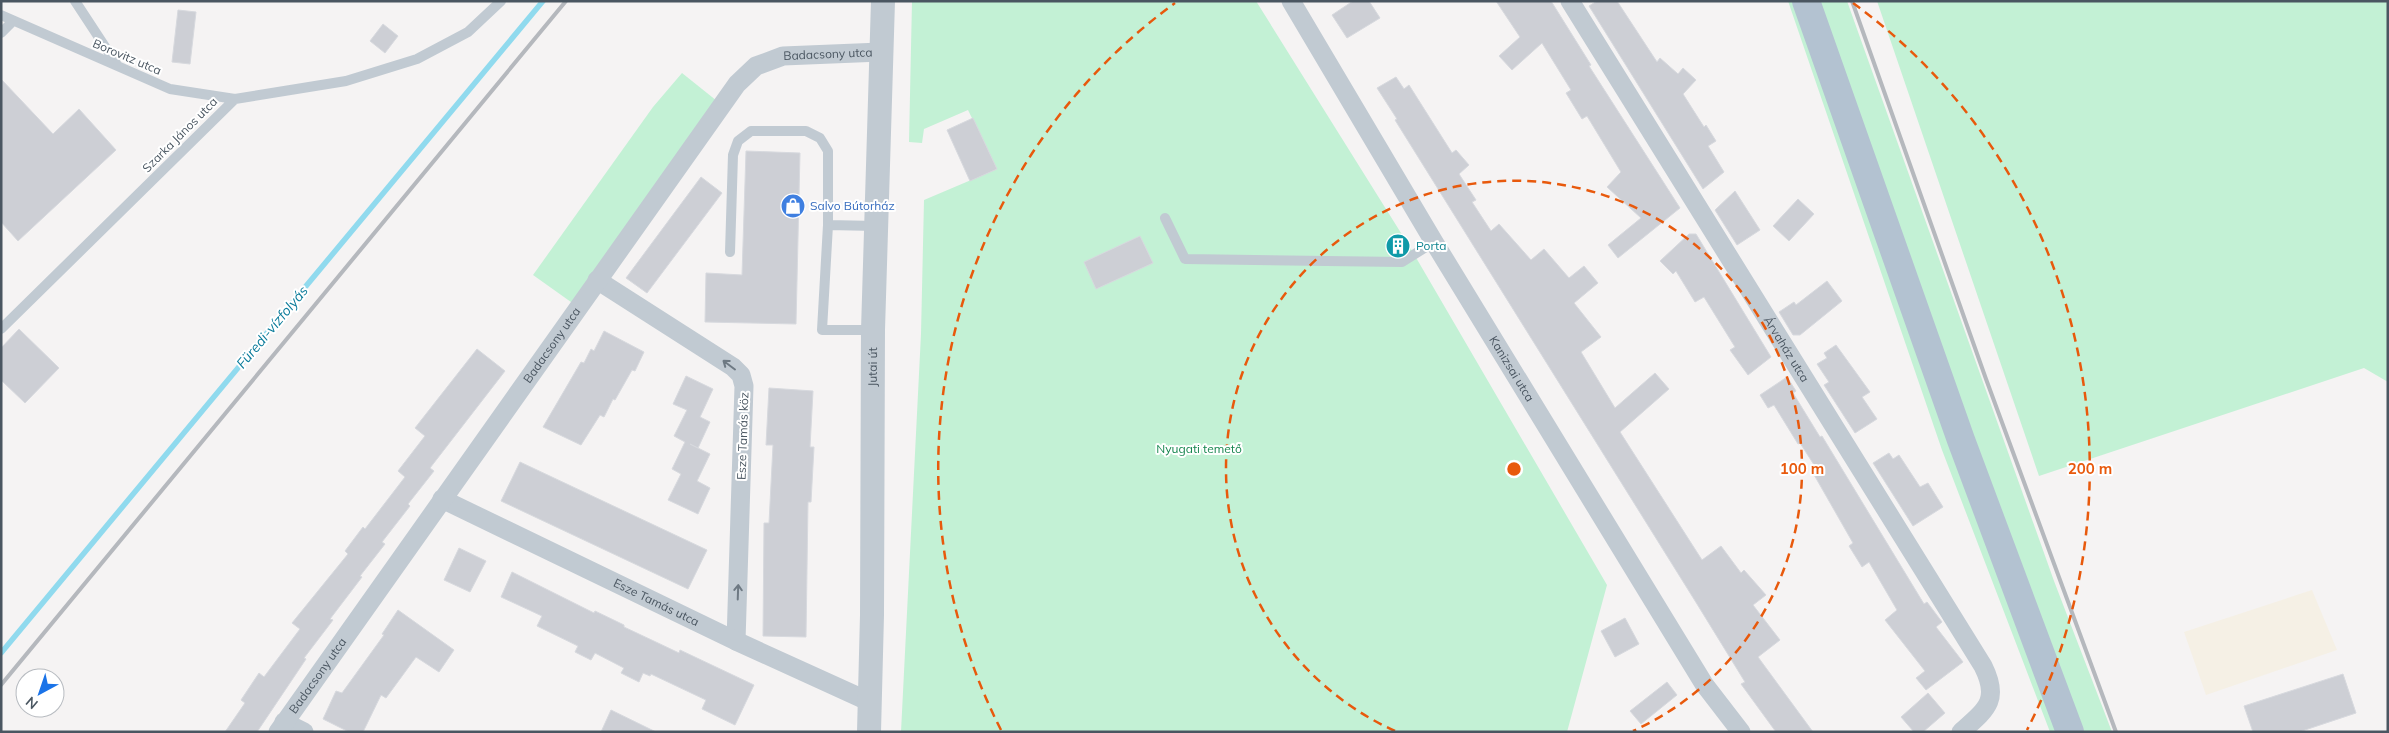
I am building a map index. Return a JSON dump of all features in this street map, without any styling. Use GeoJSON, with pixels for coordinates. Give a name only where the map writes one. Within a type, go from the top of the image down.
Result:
{"type":"FeatureCollection","features":[{"type":"Feature","properties":{"kind":"main road"},"geometry":{"type":"LineString","coordinates":[[1806,1],[1961,440],[2070,732]]}},
{"type":"Feature","properties":{"kind":"street","name":"Jutai út"},"geometry":{"type":"LineString","coordinates":[[869,732],[873,330],[883,1]]}},
{"type":"Feature","properties":{"kind":"street","name":"Árvaház utca"},"geometry":{"type":"LineString","coordinates":[[1570,1],[1991,682],[1990,701],[1983,711],[1961,732]]}},
{"type":"Feature","properties":{"kind":"street","name":"Kanizsai utca"},"geometry":{"type":"LineString","coordinates":[[1296,3],[1434,242],[1704,684],[1740,732]]}},
{"type":"Feature","properties":{"kind":"street","name":"Badacsony utca"},"geometry":{"type":"LineString","coordinates":[[281,727],[596,280],[737,84],[756,66],[783,56],[881,52]]}},
{"type":"Feature","properties":{"kind":"street","name":"Esze Tamás köz"},"geometry":{"type":"LineString","coordinates":[[596,280],[733,367],[741,376],[744,386],[736,641]]}},
{"type":"Feature","properties":{"kind":"street","name":"Esze Tamás utca"},"geometry":{"type":"LineString","coordinates":[[442,499],[736,641],[870,702]]}},
{"type":"Feature","properties":{"kind":"street"},"geometry":{"type":"LineString","coordinates":[[281,727],[304,732]]}},
{"type":"Feature","properties":{"kind":"lane"},"geometry":{"type":"LineString","coordinates":[[75,1],[118,66]]}},
{"type":"Feature","properties":{"kind":"lane","name":"Szarka János utca"},"geometry":{"type":"LineString","coordinates":[[1,329],[235,99],[346,81],[416,59],[468,32],[501,1]]}},
{"type":"Feature","properties":{"kind":"lane","name":"Borovitz utca"},"geometry":{"type":"LineString","coordinates":[[1,15],[170,89],[235,99]]}},
{"type":"Feature","properties":{"kind":"lane"},"geometry":{"type":"LineString","coordinates":[[1,33],[13,21]]}},
{"type":"Feature","properties":{"kind":"lane"},"geometry":{"type":"LineString","coordinates":[[730,252],[734,155],[738,141],[751,131],[806,131],[820,138],[828,152],[828,225],[822,330],[873,330]]}},
{"type":"Feature","properties":{"kind":"lane"},"geometry":{"type":"LineString","coordinates":[[1165,218],[1185,259],[1402,262],[1434,242]]}},
{"type":"Feature","properties":{"kind":"lane"},"geometry":{"type":"LineString","coordinates":[[828,225],[876,226]]}},
{"type":"Feature","properties":{"kind":"green space","name":"Nyugati temető"},"geometry":{"type":"Polygon","coordinates":[[[912,1],[1256,1],[1411,249],[1607,585],[1567,732],[901,732],[921,334],[924,200],[997,169],[968,110],[924,129],[922,143],[909,142],[912,1]]]}},
{"type":"Feature","properties":{"kind":"green space"},"geometry":{"type":"Polygon","coordinates":[[[1788,1],[1847,1],[2054,581],[2112,732],[2050,732],[1942,450],[1788,1]]]}},
{"type":"Feature","properties":{"kind":"green space"},"geometry":{"type":"Polygon","coordinates":[[[1877,1],[2388,1],[2388,382],[2364,368],[2039,476],[1877,1]]]}},
{"type":"Feature","properties":{"kind":"green space"},"geometry":{"type":"Polygon","coordinates":[[[682,73],[722,105],[578,307],[533,275],[653,107],[682,73]]]}},
{"type":"Feature","properties":{"kind":"sand"},"geometry":{"type":"Polygon","coordinates":[[[2312,590],[2337,650],[2206,695],[2184,632],[2312,590]]]}},
{"type":"Feature","properties":{"kind":"building"},"geometry":{"type":"Polygon","coordinates":[[[1353,1],[1369,1],[1380,18],[1347,38],[1332,15],[1353,1]]]}},
{"type":"Feature","properties":{"kind":"building"},"geometry":{"type":"Polygon","coordinates":[[[1496,1],[1551,1],[1591,65],[1589,66],[1680,208],[1618,258],[1608,245],[1641,218],[1607,187],[1621,172],[1587,116],[1582,119],[1566,93],[1571,90],[1542,43],[1512,70],[1499,56],[1520,37],[1496,1]]]}},
{"type":"Feature","properties":{"kind":"building"},"geometry":{"type":"Polygon","coordinates":[[[1597,1],[1617,1],[1657,62],[1660,58],[1678,74],[1683,68],[1696,80],[1683,94],[1704,127],[1706,125],[1716,141],[1708,146],[1724,172],[1703,189],[1589,6],[1597,1]]]}},
{"type":"Feature","properties":{"kind":"building"},"geometry":{"type":"Polygon","coordinates":[[[178,10],[196,12],[190,64],[172,62],[178,10]]]}},
{"type":"Feature","properties":{"kind":"building"},"geometry":{"type":"Polygon","coordinates":[[[383,24],[398,36],[385,53],[370,41],[383,24]]]}},
{"type":"Feature","properties":{"kind":"building"},"geometry":{"type":"Polygon","coordinates":[[[1396,77],[1404,89],[1409,85],[1452,153],[1456,150],[1469,165],[1459,174],[1476,200],[1472,202],[1491,231],[1499,224],[1531,260],[1544,249],[1569,278],[1584,266],[1598,283],[1574,303],[1601,337],[1581,352],[1615,408],[1655,373],[1669,389],[1620,432],[1702,560],[1721,546],[1741,573],[1744,570],[1766,595],[1753,605],[1780,640],[1758,657],[1813,732],[1776,732],[1741,684],[1745,682],[1395,120],[1397,119],[1377,88],[1396,77]]]}},
{"type":"Feature","properties":{"kind":"building"},"geometry":{"type":"Polygon","coordinates":[[[1,79],[53,134],[79,109],[116,150],[18,241],[1,222],[1,79]]]}},
{"type":"Feature","properties":{"kind":"building"},"geometry":{"type":"Polygon","coordinates":[[[973,118],[997,169],[970,181],[947,130],[973,118]]]}},
{"type":"Feature","properties":{"kind":"building"},"geometry":{"type":"Polygon","coordinates":[[[746,151],[800,153],[796,324],[705,322],[706,273],[742,275],[746,151]]]}},
{"type":"Feature","properties":{"kind":"building"},"geometry":{"type":"Polygon","coordinates":[[[701,177],[722,193],[647,293],[626,278],[701,177]]]}},
{"type":"Feature","properties":{"kind":"building"},"geometry":{"type":"Polygon","coordinates":[[[1735,191],[1760,230],[1737,245],[1715,210],[1735,191]]]}},
{"type":"Feature","properties":{"kind":"building"},"geometry":{"type":"Polygon","coordinates":[[[1798,199],[1814,214],[1789,241],[1773,226],[1798,199]]]}},
{"type":"Feature","properties":{"kind":"building"},"geometry":{"type":"Polygon","coordinates":[[[1689,234],[1696,234],[1771,357],[1748,375],[1730,350],[1735,347],[1704,297],[1695,302],[1676,271],[1673,274],[1660,261],[1689,234]]]}},
{"type":"Feature","properties":{"kind":"building"},"geometry":{"type":"Polygon","coordinates":[[[1140,236],[1153,263],[1096,289],[1084,262],[1140,236]]]}},
{"type":"Feature","properties":{"kind":"building"},"geometry":{"type":"Polygon","coordinates":[[[1827,281],[1842,301],[1800,335],[1793,335],[1779,312],[1794,302],[1796,305],[1827,281]]]}},
{"type":"Feature","properties":{"kind":"building"},"geometry":{"type":"Polygon","coordinates":[[[19,329],[59,368],[25,403],[1,380],[1,348],[19,329]]]}},
{"type":"Feature","properties":{"kind":"building"},"geometry":{"type":"Polygon","coordinates":[[[604,331],[644,352],[635,371],[632,370],[604,417],[600,415],[581,445],[543,427],[581,362],[584,363],[591,349],[594,351],[604,331]]]}},
{"type":"Feature","properties":{"kind":"building"},"geometry":{"type":"Polygon","coordinates":[[[1836,345],[1870,392],[1862,397],[1877,419],[1855,433],[1824,385],[1829,382],[1817,364],[1827,358],[1824,353],[1836,345]]]}},
{"type":"Feature","properties":{"kind":"building"},"geometry":{"type":"Polygon","coordinates":[[[477,349],[505,371],[430,468],[434,471],[382,542],[385,544],[330,619],[333,620],[304,658],[306,659],[257,732],[225,732],[245,703],[241,700],[259,673],[264,677],[300,629],[292,623],[348,554],[345,551],[363,527],[365,529],[405,477],[398,471],[425,436],[415,428],[477,349]]]}},
{"type":"Feature","properties":{"kind":"building"},"geometry":{"type":"Polygon","coordinates":[[[686,376],[713,389],[700,417],[710,422],[698,448],[710,454],[697,481],[710,488],[698,514],[668,500],[681,474],[672,469],[685,442],[674,436],[687,410],[673,404],[686,376]]]}},
{"type":"Feature","properties":{"kind":"building"},"geometry":{"type":"Polygon","coordinates":[[[1787,377],[1796,391],[1793,393],[1820,437],[1822,436],[1924,604],[1927,602],[1942,622],[1936,627],[1963,662],[1926,690],[1916,678],[1925,671],[1885,620],[1897,610],[1869,562],[1862,567],[1849,546],[1853,543],[1813,473],[1818,471],[1800,443],[1798,444],[1774,405],[1768,408],[1760,395],[1787,377]]]}},
{"type":"Feature","properties":{"kind":"building"},"geometry":{"type":"Polygon","coordinates":[[[769,388],[813,391],[810,447],[814,447],[811,502],[808,502],[806,637],[763,636],[764,523],[769,523],[773,445],[766,445],[769,388]]]}},
{"type":"Feature","properties":{"kind":"building"},"geometry":{"type":"Polygon","coordinates":[[[1889,453],[1893,459],[1899,455],[1920,487],[1928,483],[1943,507],[1913,526],[1873,463],[1889,453]]]}},
{"type":"Feature","properties":{"kind":"building"},"geometry":{"type":"Polygon","coordinates":[[[520,462],[707,550],[688,589],[501,501],[520,462]]]}},
{"type":"Feature","properties":{"kind":"building"},"geometry":{"type":"Polygon","coordinates":[[[459,548],[486,561],[470,592],[444,580],[459,548]]]}},
{"type":"Feature","properties":{"kind":"building"},"geometry":{"type":"Polygon","coordinates":[[[512,572],[679,653],[680,650],[754,685],[735,725],[702,709],[706,700],[651,674],[650,676],[643,673],[639,682],[621,673],[624,668],[595,653],[591,660],[575,652],[578,646],[537,626],[542,616],[501,597],[512,572]]]}},
{"type":"Feature","properties":{"kind":"building"},"geometry":{"type":"Polygon","coordinates":[[[398,610],[454,650],[439,672],[416,657],[386,698],[381,695],[363,732],[349,732],[323,719],[336,691],[342,693],[384,635],[382,634],[398,610]]]}},
{"type":"Feature","properties":{"kind":"building"},"geometry":{"type":"Polygon","coordinates":[[[1625,618],[1639,644],[1615,657],[1601,631],[1625,618]]]}},
{"type":"Feature","properties":{"kind":"building"},"geometry":{"type":"Polygon","coordinates":[[[2343,674],[2356,713],[2299,732],[2253,732],[2244,706],[2343,674]]]}},
{"type":"Feature","properties":{"kind":"building"},"geometry":{"type":"Polygon","coordinates":[[[1667,682],[1677,695],[1641,724],[1630,711],[1667,682]]]}},
{"type":"Feature","properties":{"kind":"building"},"geometry":{"type":"Polygon","coordinates":[[[1928,693],[1945,713],[1923,732],[1914,732],[1901,717],[1928,693]]]}},
{"type":"Feature","properties":{"kind":"building"},"geometry":{"type":"Polygon","coordinates":[[[611,710],[656,732],[601,732],[611,710]]]}},
{"type":"Feature","properties":{"kind":"waterway","name":"Füredi-vízfolyás"},"geometry":{"type":"LineString","coordinates":[[1,653],[543,1]]}},
{"type":"Feature","properties":{"kind":"railway"},"geometry":{"type":"LineString","coordinates":[[1,685],[566,1]]}},
{"type":"Feature","properties":{"kind":"railway"},"geometry":{"type":"LineString","coordinates":[[1852,1],[1986,379],[2116,732]]}},
{"type":"Feature","properties":{"kind":"place","name":"Salvo Bútorház"},"geometry":{"type":"Point","coordinates":[793,206]}},
{"type":"Feature","properties":{"kind":"place","name":"Porta"},"geometry":{"type":"Point","coordinates":[1398,246]}}]}
